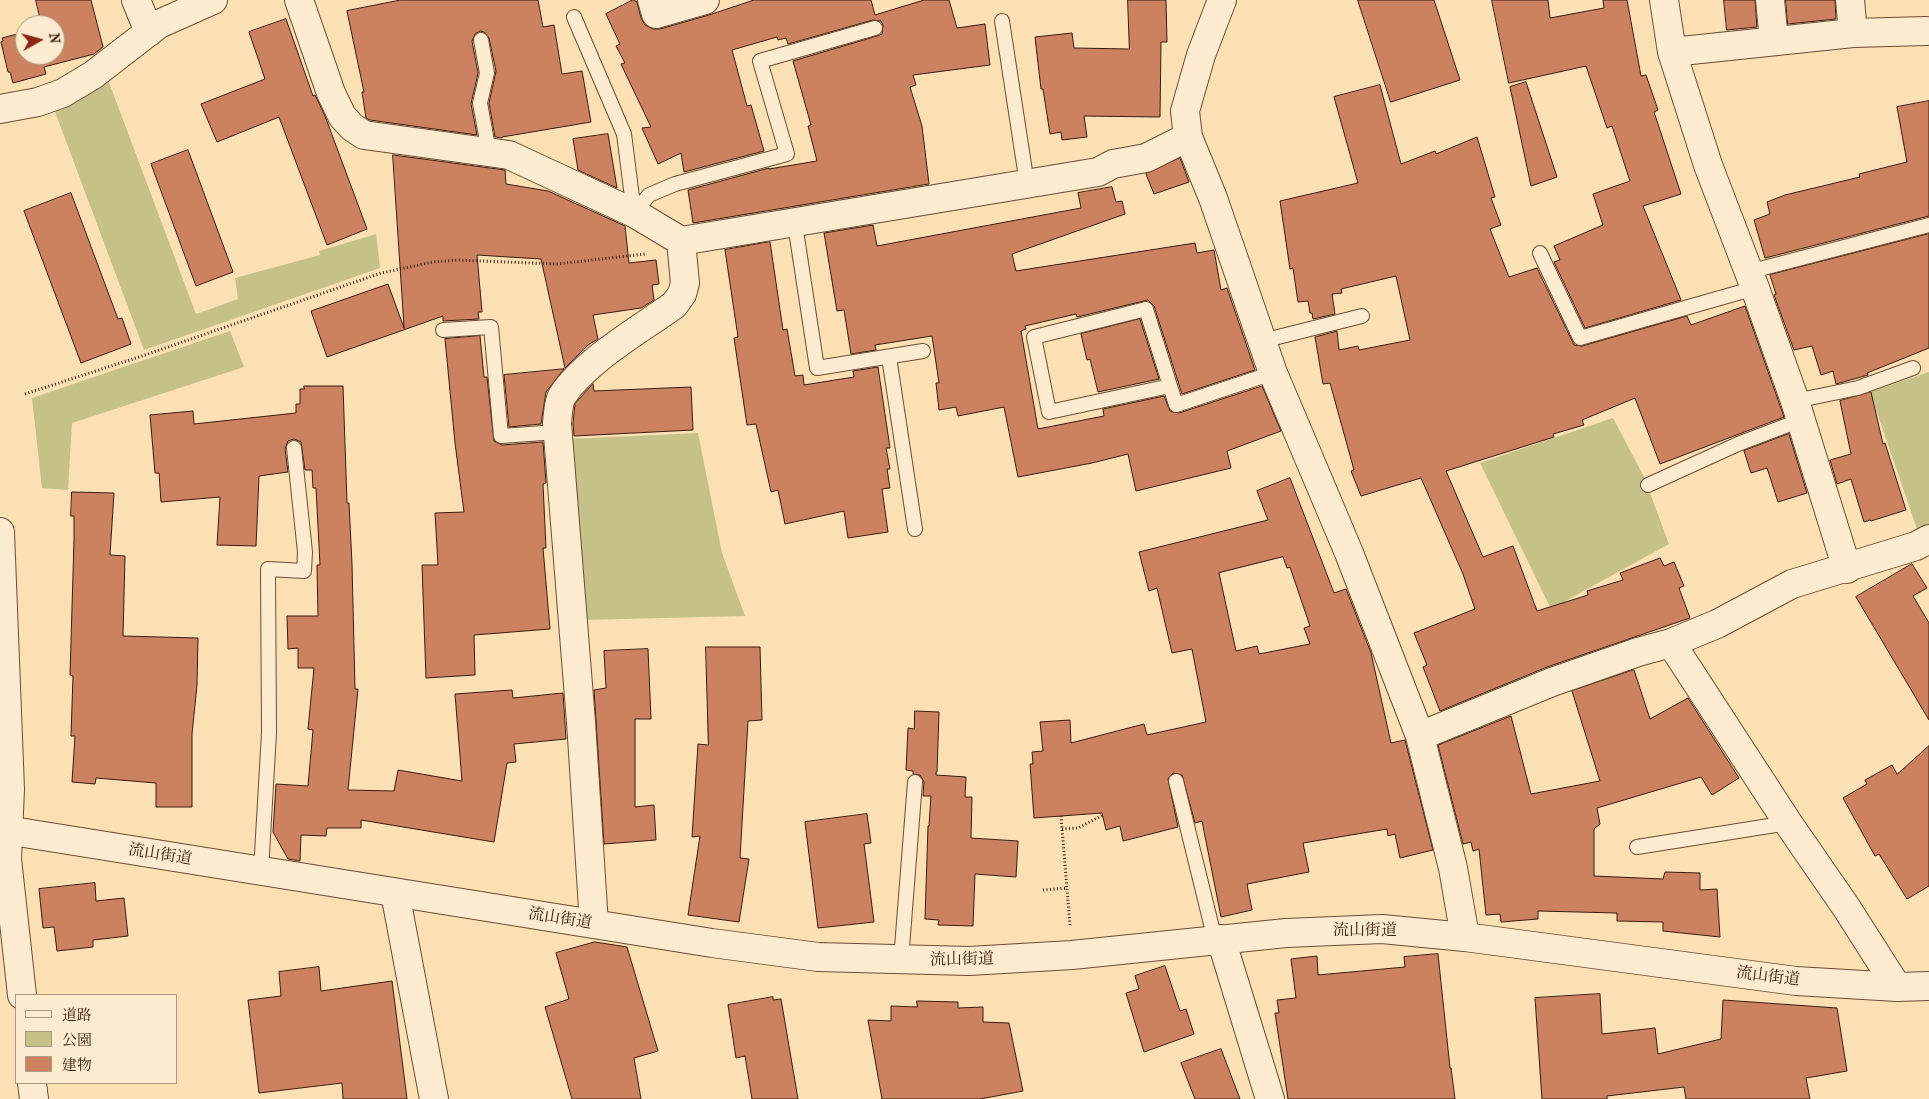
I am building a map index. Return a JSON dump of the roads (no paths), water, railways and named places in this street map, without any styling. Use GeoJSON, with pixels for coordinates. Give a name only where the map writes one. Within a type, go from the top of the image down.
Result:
{"type":"FeatureCollection","features":[{"type":"Feature","properties":{"kind":"street"},"geometry":{"type":"LineString","coordinates":[[136,0],[149,32]]}},
{"type":"Feature","properties":{"kind":"street"},"geometry":{"type":"LineString","coordinates":[[0,109],[38,102],[63,94],[94,75],[159,24],[213,0]]}},
{"type":"Feature","properties":{"kind":"street"},"geometry":{"type":"LineString","coordinates":[[300,0],[331,93],[342,116],[352,127],[364,135],[509,155],[634,213],[681,246],[795,224],[1098,172],[1113,164],[1146,158],[1188,138]]}},
{"type":"Feature","properties":{"kind":"street"},"geometry":{"type":"LineString","coordinates":[[652,0],[656,14],[705,0]]}},
{"type":"Feature","properties":{"kind":"street"},"geometry":{"type":"LineString","coordinates":[[1222,0],[1201,55],[1185,111],[1188,138],[1212,198],[1273,374],[1349,553],[1420,736],[1453,868],[1465,937]]}},
{"type":"Feature","properties":{"kind":"street"},"geometry":{"type":"LineString","coordinates":[[1664,0],[1672,52],[1708,165],[1752,280],[1798,411],[1847,568]]}},
{"type":"Feature","properties":{"kind":"street"},"geometry":{"type":"LineString","coordinates":[[1770,0],[1774,41]]}},
{"type":"Feature","properties":{"kind":"street"},"geometry":{"type":"LineString","coordinates":[[1850,0],[1853,32]]}},
{"type":"Feature","properties":{"kind":"street"},"geometry":{"type":"LineString","coordinates":[[1672,52],[1853,32],[1926,31]]}},
{"type":"Feature","properties":{"kind":"street"},"geometry":{"type":"LineString","coordinates":[[594,924],[581,722],[556,423],[561,398],[574,382],[593,363],[674,305],[682,294],[685,284],[681,246]]}},
{"type":"Feature","properties":{"kind":"street"},"geometry":{"type":"LineString","coordinates":[[0,532],[10,789],[4,830],[22,994]]}},
{"type":"Feature","properties":{"kind":"street"},"geometry":{"type":"LineString","coordinates":[[1420,736],[1552,682],[1638,652],[1671,643],[1717,624],[1792,584],[1916,546],[1929,539]]}},
{"type":"Feature","properties":{"kind":"street"},"geometry":{"type":"LineString","coordinates":[[1671,643],[1897,987]]}},
{"type":"Feature","properties":{"kind":"street","name":"流山街道"},"geometry":{"type":"LineString","coordinates":[[4,830],[712,943],[818,957],[969,961],[1072,955],[1286,933],[1382,929],[1465,937],[1796,981],[1897,987],[1929,986]]}},
{"type":"Feature","properties":{"kind":"street"},"geometry":{"type":"LineString","coordinates":[[395,893],[434,1099]]}},
{"type":"Feature","properties":{"kind":"street"},"geometry":{"type":"LineString","coordinates":[[1218,940],[1270,1099]]}},
{"type":"Feature","properties":{"kind":"street"},"geometry":{"type":"LineString","coordinates":[[32,1084],[34,1099]]}},
{"type":"Feature","properties":{"kind":"lane"},"geometry":{"type":"LineString","coordinates":[[574,18],[624,134],[634,213]]}},
{"type":"Feature","properties":{"kind":"lane"},"geometry":{"type":"LineString","coordinates":[[1002,21],[1027,184]]}},
{"type":"Feature","properties":{"kind":"lane"},"geometry":{"type":"LineString","coordinates":[[634,213],[649,195],[675,184],[787,154],[760,61],[875,28]]}},
{"type":"Feature","properties":{"kind":"lane"},"geometry":{"type":"LineString","coordinates":[[481,40],[488,73],[480,103],[489,152]]}},
{"type":"Feature","properties":{"kind":"lane"},"geometry":{"type":"LineString","coordinates":[[795,224],[817,368],[923,351]]}},
{"type":"Feature","properties":{"kind":"lane"},"geometry":{"type":"LineString","coordinates":[[1540,253],[1580,338],[1752,280],[1929,225]]}},
{"type":"Feature","properties":{"kind":"lane"},"geometry":{"type":"LineString","coordinates":[[1170,386],[1049,412],[1034,337],[1146,309],[1176,405],[1273,374]]}},
{"type":"Feature","properties":{"kind":"lane"},"geometry":{"type":"LineString","coordinates":[[1262,341],[1362,316]]}},
{"type":"Feature","properties":{"kind":"lane"},"geometry":{"type":"LineString","coordinates":[[443,330],[491,327],[501,436],[557,432]]}},
{"type":"Feature","properties":{"kind":"lane"},"geometry":{"type":"LineString","coordinates":[[889,356],[915,529]]}},
{"type":"Feature","properties":{"kind":"lane"},"geometry":{"type":"LineString","coordinates":[[1648,485],[1738,444],[1798,411],[1913,368]]}},
{"type":"Feature","properties":{"kind":"lane"},"geometry":{"type":"LineString","coordinates":[[261,871],[269,733],[268,569],[304,571],[304,552],[294,448]]}},
{"type":"Feature","properties":{"kind":"lane"},"geometry":{"type":"LineString","coordinates":[[1176,781],[1218,940]]}},
{"type":"Feature","properties":{"kind":"lane"},"geometry":{"type":"LineString","coordinates":[[901,960],[914,782]]}},
{"type":"Feature","properties":{"kind":"lane"},"geometry":{"type":"LineString","coordinates":[[1637,847],[1788,823]]}}]}
